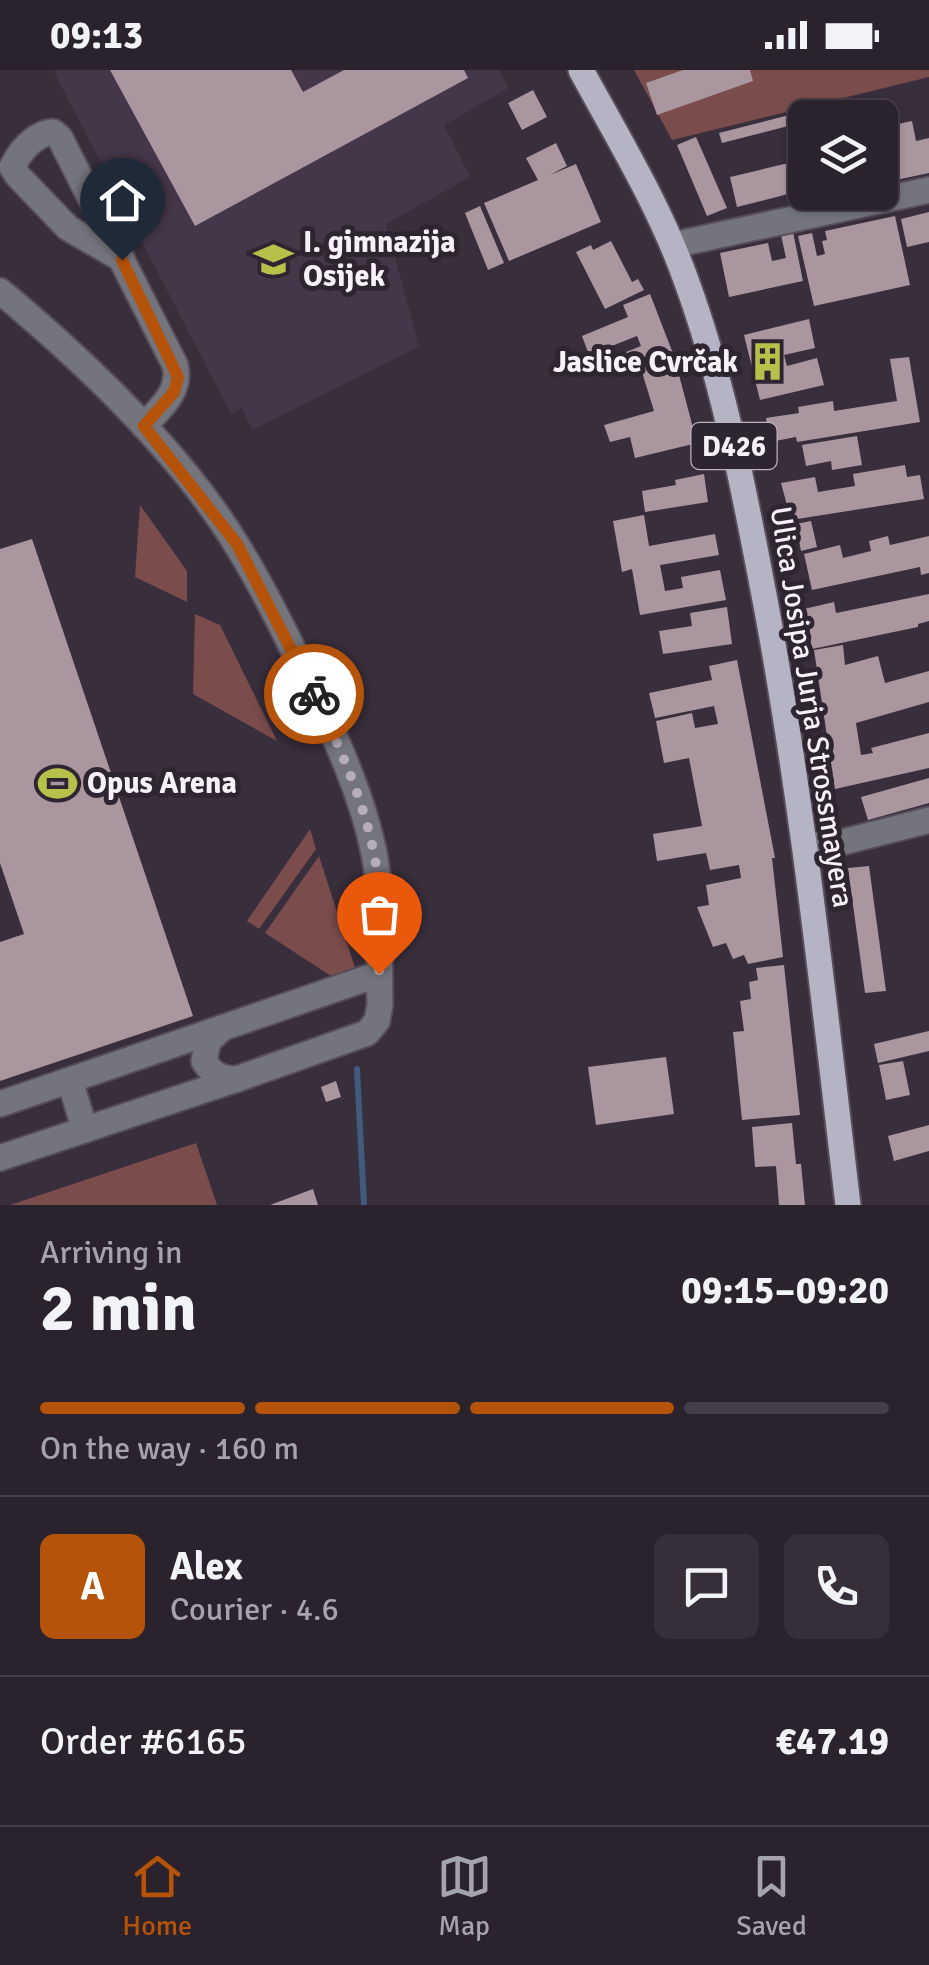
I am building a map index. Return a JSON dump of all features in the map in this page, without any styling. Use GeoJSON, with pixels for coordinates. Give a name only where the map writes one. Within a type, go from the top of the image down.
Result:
{"type":"FeatureCollection","features":[{"type":"Feature","properties":{"kind":"main road","name":"Ulica Josipa Jurja Strossmayera"},"geometry":{"type":"LineString","coordinates":[[580,70],[673,245],[715,367],[736,454],[776,651],[806,846],[848,1205]]}},
{"type":"Feature","properties":{"kind":"street"},"geometry":{"type":"LineString","coordinates":[[122,260],[68,228],[18,176],[12,166],[19,154],[43,133],[53,132],[60,138],[122,260],[178,377],[174,392],[144,426]]}},
{"type":"Feature","properties":{"kind":"street"},"geometry":{"type":"LineString","coordinates":[[673,245],[929,190]]}},
{"type":"Feature","properties":{"kind":"street"},"geometry":{"type":"LineString","coordinates":[[0,291],[144,426],[237,544],[321,708],[354,788],[379,882],[380,1005],[376,1021],[366,1034],[0,1158]]}},
{"type":"Feature","properties":{"kind":"street"},"geometry":{"type":"LineString","coordinates":[[806,846],[839,843],[929,820]]}},
{"type":"Feature","properties":{"kind":"street"},"geometry":{"type":"LineString","coordinates":[[0,1104],[379,974]]}},
{"type":"Feature","properties":{"kind":"street"},"geometry":{"type":"LineString","coordinates":[[222,1028],[208,1041],[204,1060],[210,1071],[224,1079],[237,1078]]}},
{"type":"Feature","properties":{"kind":"street"},"geometry":{"type":"LineString","coordinates":[[70,1081],[85,1130]]}},
{"type":"Feature","properties":{"kind":"shaded area","name":"I. gimnazija Osijek"},"geometry":{"type":"Polygon","coordinates":[[[56,70],[499,70],[509,88],[444,125],[470,177],[386,224],[419,346],[253,430],[241,408],[231,414],[56,70]]]}},
{"type":"Feature","properties":{"kind":"shaded area"},"geometry":{"type":"Polygon","coordinates":[[[634,70],[929,70],[929,77],[835,100],[788,100],[788,112],[672,140],[634,70]]]}},
{"type":"Feature","properties":{"kind":"shaded area"},"geometry":{"type":"Polygon","coordinates":[[[140,505],[187,571],[187,602],[135,577],[140,505]]]}},
{"type":"Feature","properties":{"kind":"shaded area"},"geometry":{"type":"Polygon","coordinates":[[[195,614],[220,625],[277,741],[193,694],[195,614]]]}},
{"type":"Feature","properties":{"kind":"shaded area"},"geometry":{"type":"Polygon","coordinates":[[[310,829],[316,849],[259,929],[247,921],[310,829]]]}},
{"type":"Feature","properties":{"kind":"shaded area"},"geometry":{"type":"Polygon","coordinates":[[[319,856],[355,968],[334,978],[265,933],[319,856]]]}},
{"type":"Feature","properties":{"kind":"shaded area"},"geometry":{"type":"Polygon","coordinates":[[[196,1143],[217,1205],[10,1205],[196,1143]]]}},
{"type":"Feature","properties":{"kind":"building"},"geometry":{"type":"Polygon","coordinates":[[[110,70],[291,70],[303,92],[344,70],[464,70],[468,78],[195,226],[110,70]]]}},
{"type":"Feature","properties":{"kind":"building"},"geometry":{"type":"Polygon","coordinates":[[[683,70],[750,70],[753,81],[657,115],[646,83],[683,70]]]}},
{"type":"Feature","properties":{"kind":"building"},"geometry":{"type":"Polygon","coordinates":[[[533,90],[547,117],[522,130],[508,103],[533,90]]]}},
{"type":"Feature","properties":{"kind":"building"},"geometry":{"type":"Polygon","coordinates":[[[788,115],[788,126],[722,143],[719,133],[788,115]]]}},
{"type":"Feature","properties":{"kind":"building"},"geometry":{"type":"Polygon","coordinates":[[[912,121],[916,141],[929,138],[929,173],[898,180],[898,124],[912,121]]]}},
{"type":"Feature","properties":{"kind":"building"},"geometry":{"type":"Polygon","coordinates":[[[696,137],[727,208],[707,216],[677,145],[696,137]]]}},
{"type":"Feature","properties":{"kind":"building"},"geometry":{"type":"Polygon","coordinates":[[[556,143],[567,166],[550,175],[576,164],[601,222],[509,261],[484,203],[538,180],[526,158],[556,143]]]}},
{"type":"Feature","properties":{"kind":"building"},"geometry":{"type":"Polygon","coordinates":[[[788,163],[788,194],[737,207],[730,177],[788,163]]]}},
{"type":"Feature","properties":{"kind":"building"},"geometry":{"type":"Polygon","coordinates":[[[480,206],[504,263],[488,270],[465,213],[480,206]]]}},
{"type":"Feature","properties":{"kind":"building"},"geometry":{"type":"Polygon","coordinates":[[[929,212],[929,242],[907,247],[901,219],[929,212]]]}},
{"type":"Feature","properties":{"kind":"building"},"geometry":{"type":"Polygon","coordinates":[[[895,216],[910,285],[814,306],[798,236],[812,233],[817,256],[825,254],[825,231],[895,216]]]}},
{"type":"Feature","properties":{"kind":"building"},"geometry":{"type":"Polygon","coordinates":[[[793,232],[803,281],[729,297],[720,253],[768,243],[772,261],[786,258],[781,235],[793,232]]]}},
{"type":"Feature","properties":{"kind":"building"},"geometry":{"type":"Polygon","coordinates":[[[611,241],[632,282],[638,279],[644,290],[605,309],[576,252],[591,245],[593,250],[611,241]]]}},
{"type":"Feature","properties":{"kind":"building"},"geometry":{"type":"Polygon","coordinates":[[[650,294],[674,356],[697,443],[635,458],[630,437],[610,442],[604,425],[654,411],[641,369],[629,373],[621,354],[641,346],[637,336],[589,355],[582,336],[628,317],[623,305],[650,294]]]}},
{"type":"Feature","properties":{"kind":"building","name":"Jaslice Cvrčak"},"geometry":{"type":"Polygon","coordinates":[[[809,319],[815,348],[784,355],[787,366],[817,358],[824,385],[760,400],[744,335],[809,319]]]}},
{"type":"Feature","properties":{"kind":"building"},"geometry":{"type":"Polygon","coordinates":[[[909,357],[920,422],[797,442],[796,437],[770,442],[766,418],[799,413],[798,407],[833,401],[834,411],[897,401],[890,359],[909,357]]]}},
{"type":"Feature","properties":{"kind":"building"},"geometry":{"type":"Polygon","coordinates":[[[857,436],[862,465],[832,470],[831,461],[806,466],[802,445],[857,436]]]}},
{"type":"Feature","properties":{"kind":"building"},"geometry":{"type":"Polygon","coordinates":[[[905,465],[907,477],[920,475],[924,499],[791,520],[781,483],[815,477],[818,492],[855,486],[853,474],[905,465]]]}},
{"type":"Feature","properties":{"kind":"building"},"geometry":{"type":"Polygon","coordinates":[[[704,474],[708,502],[645,512],[642,491],[676,485],[675,480],[704,474]]]}},
{"type":"Feature","properties":{"kind":"building"},"geometry":{"type":"Polygon","coordinates":[[[644,515],[649,546],[715,534],[719,555],[660,565],[665,591],[683,588],[681,577],[720,570],[726,600],[640,615],[632,569],[622,572],[613,521],[644,515]]]}},
{"type":"Feature","properties":{"kind":"building"},"geometry":{"type":"Polygon","coordinates":[[[811,521],[817,547],[801,551],[796,524],[811,521]]]}},
{"type":"Feature","properties":{"kind":"building"},"geometry":{"type":"Polygon","coordinates":[[[888,536],[890,545],[929,536],[929,573],[921,575],[920,567],[812,590],[804,554],[840,545],[843,558],[871,551],[869,541],[888,536]]]}},
{"type":"Feature","properties":{"kind":"building","name":"Opus Arena"},"geometry":{"type":"Polygon","coordinates":[[[32,539],[193,1016],[0,1081],[0,942],[24,934],[0,863],[0,549],[32,539]]]}},
{"type":"Feature","properties":{"kind":"building"},"geometry":{"type":"Polygon","coordinates":[[[929,594],[929,621],[918,627],[812,649],[804,609],[834,602],[836,613],[929,594]]]}},
{"type":"Feature","properties":{"kind":"building"},"geometry":{"type":"Polygon","coordinates":[[[727,607],[732,644],[663,654],[659,631],[692,626],[690,613],[727,607]]]}},
{"type":"Feature","properties":{"kind":"building"},"geometry":{"type":"Polygon","coordinates":[[[843,645],[845,665],[878,656],[885,683],[929,671],[929,702],[856,723],[861,755],[873,753],[871,748],[929,733],[929,768],[835,789],[814,650],[843,645]]]}},
{"type":"Feature","properties":{"kind":"building"},"geometry":{"type":"Polygon","coordinates":[[[737,660],[775,858],[783,957],[748,964],[744,955],[733,959],[726,943],[713,947],[697,907],[709,905],[706,885],[741,878],[739,865],[710,870],[706,853],[657,861],[653,834],[702,826],[689,758],[664,763],[656,721],[692,713],[695,728],[718,724],[714,706],[655,718],[649,693],[712,680],[709,666],[737,660]]]}},
{"type":"Feature","properties":{"kind":"building"},"geometry":{"type":"Polygon","coordinates":[[[929,778],[929,803],[868,820],[861,797],[929,778]]]}},
{"type":"Feature","properties":{"kind":"building"},"geometry":{"type":"Polygon","coordinates":[[[869,866],[886,991],[865,993],[848,868],[869,866]]]}},
{"type":"Feature","properties":{"kind":"building"},"geometry":{"type":"Polygon","coordinates":[[[784,965],[800,1115],[742,1120],[733,1032],[744,1031],[740,1001],[751,999],[749,982],[758,980],[756,968],[784,965]]]}},
{"type":"Feature","properties":{"kind":"building"},"geometry":{"type":"Polygon","coordinates":[[[929,1031],[929,1051],[878,1063],[874,1044],[929,1031]]]}},
{"type":"Feature","properties":{"kind":"building"},"geometry":{"type":"Polygon","coordinates":[[[666,1057],[674,1114],[596,1125],[588,1067],[666,1057]]]}},
{"type":"Feature","properties":{"kind":"building"},"geometry":{"type":"Polygon","coordinates":[[[903,1061],[910,1095],[886,1100],[879,1065],[903,1061]]]}},
{"type":"Feature","properties":{"kind":"building"},"geometry":{"type":"Polygon","coordinates":[[[336,1081],[341,1097],[326,1102],[321,1087],[336,1081]]]}},
{"type":"Feature","properties":{"kind":"building"},"geometry":{"type":"Polygon","coordinates":[[[792,1123],[805,1205],[779,1205],[776,1166],[755,1167],[752,1127],[792,1123]]]}},
{"type":"Feature","properties":{"kind":"building"},"geometry":{"type":"Polygon","coordinates":[[[929,1125],[929,1151],[894,1161],[888,1136],[929,1125]]]}},
{"type":"Feature","properties":{"kind":"building"},"geometry":{"type":"Polygon","coordinates":[[[313,1189],[318,1205],[270,1205],[313,1189]]]}},
{"type":"Feature","properties":{"kind":"waterway"},"geometry":{"type":"LineString","coordinates":[[357,1069],[364,1205]]}},
{"type":"Feature","properties":{"kind":"way so far"},"geometry":{"type":"LineString","coordinates":[[314,694],[354,788],[373,850],[379,882],[379,974]]}},
{"type":"Feature","properties":{"kind":"place","name":"I. gimnazija Osijek"},"geometry":{"type":"Point","coordinates":[273,259]}},
{"type":"Feature","properties":{"kind":"place","name":"Jaslice Cvrčak"},"geometry":{"type":"Point","coordinates":[768,362]}},
{"type":"Feature","properties":{"kind":"place","name":"Opus Arena"},"geometry":{"type":"Point","coordinates":[57,783]}},
{"type":"Feature","properties":{"kind":"route"},"geometry":{"type":"LineString","coordinates":[[122,260],[178,377],[174,392],[144,426],[237,544],[314,694]]}}]}
